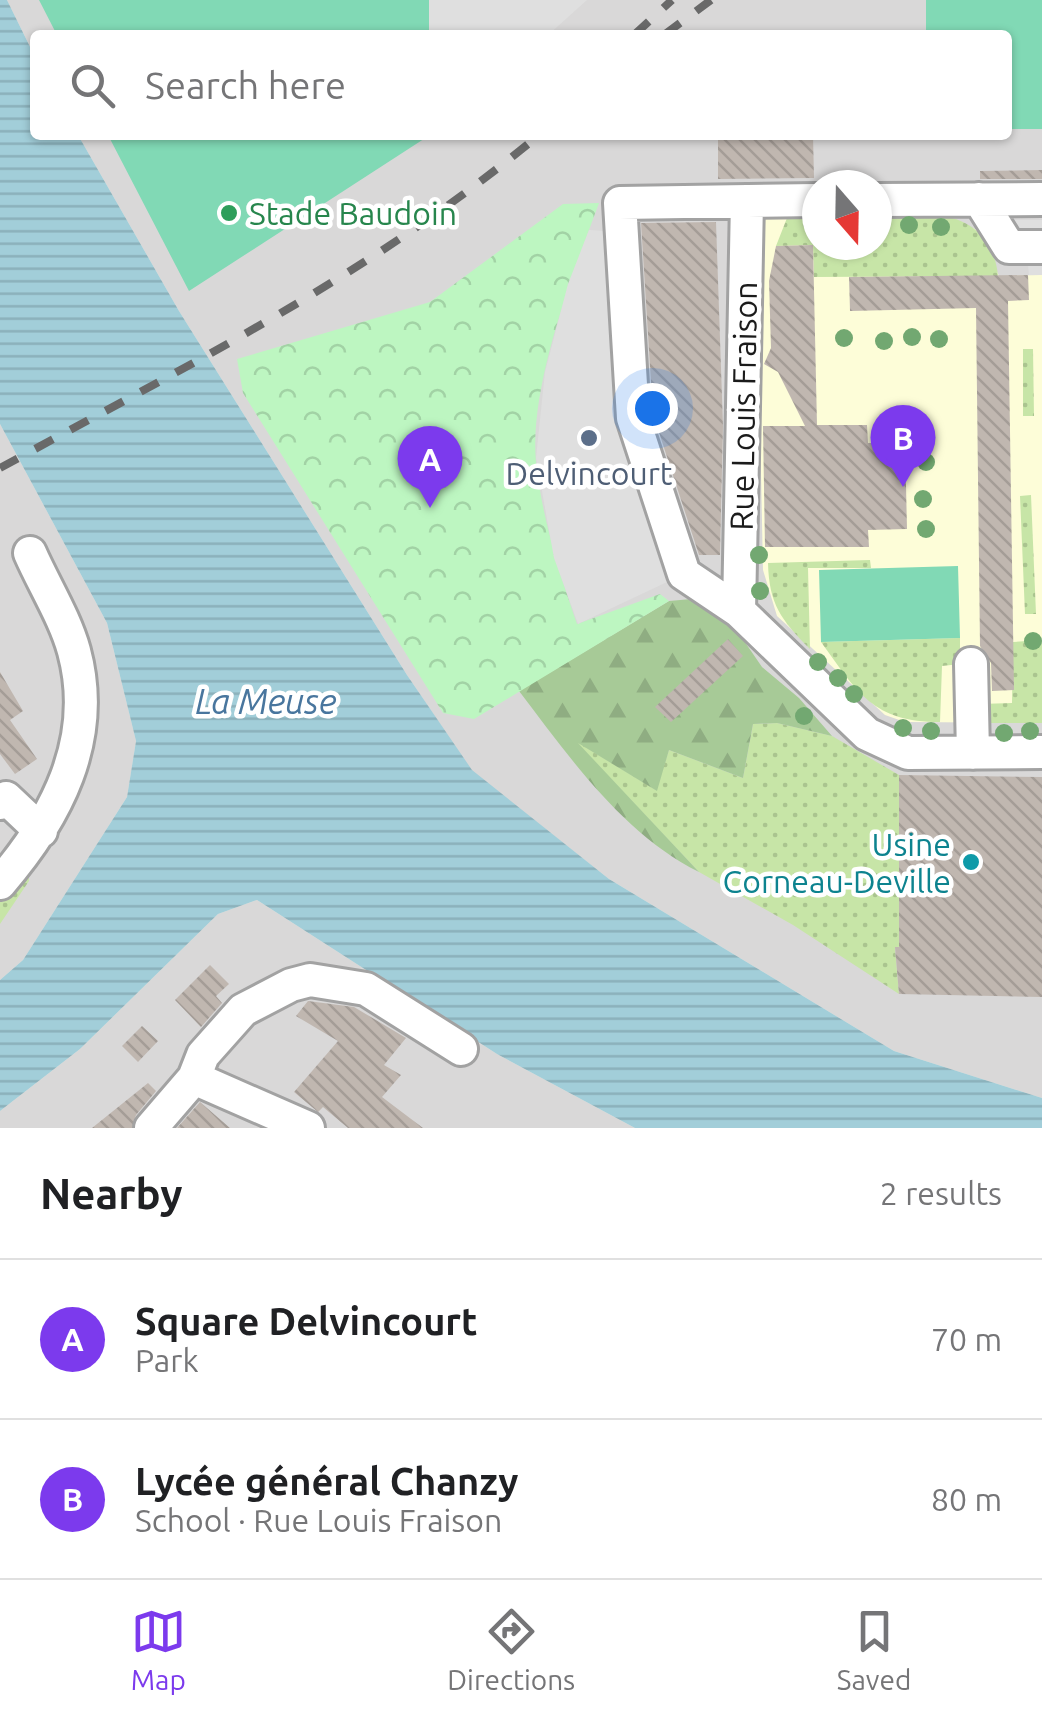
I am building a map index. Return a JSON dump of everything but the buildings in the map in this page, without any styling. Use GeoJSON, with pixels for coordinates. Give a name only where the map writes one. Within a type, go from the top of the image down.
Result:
{"type":"FeatureCollection","features":[{"type":"Feature","properties":{"kind":"street"},"geometry":{"type":"LineString","coordinates":[[979,199],[1008,248],[1042,247]]}},
{"type":"Feature","properties":{"kind":"street"},"geometry":{"type":"LineString","coordinates":[[892,200],[1042,199]]}},
{"type":"Feature","properties":{"kind":"street"},"geometry":{"type":"LineString","coordinates":[[802,200],[620,203],[633,418],[684,574],[739,610],[867,734],[908,753],[1042,752]]}},
{"type":"Feature","properties":{"kind":"street","name":"Rue Louis Fraison"},"geometry":{"type":"LineString","coordinates":[[739,610],[748,201]]}},
{"type":"Feature","properties":{"kind":"street"},"geometry":{"type":"LineString","coordinates":[[0,883],[40,831],[76,755],[81,691],[74,650],[30,553]]}},
{"type":"Feature","properties":{"kind":"street"},"geometry":{"type":"LineString","coordinates":[[971,664],[973,753]]}},
{"type":"Feature","properties":{"kind":"street"},"geometry":{"type":"LineString","coordinates":[[0,803],[6,798],[40,831]]}},
{"type":"Feature","properties":{"kind":"street"},"geometry":{"type":"LineString","coordinates":[[150,1128],[194,1078],[203,1055],[244,1010],[270,994],[310,980],[366,989],[461,1050]]}},
{"type":"Feature","properties":{"kind":"street"},"geometry":{"type":"LineString","coordinates":[[194,1078],[308,1128]]}},
{"type":"Feature","properties":{"kind":"shaded area"},"geometry":{"type":"Polygon","coordinates":[[[7,0],[1042,0],[1042,1098],[894,1051],[609,879],[472,771],[407,675],[179,311],[81,140],[1012,140],[1012,30],[30,30],[30,47],[7,0]]]}},
{"type":"Feature","properties":{"kind":"shaded area"},"geometry":{"type":"Polygon","coordinates":[[[429,0],[587,0],[554,30],[429,30],[429,0]]]}},
{"type":"Feature","properties":{"kind":"shaded area"},"geometry":{"type":"Polygon","coordinates":[[[944,216],[977,230],[999,276],[1042,275],[1042,723],[905,722],[885,715],[777,616],[763,570],[756,230],[767,218],[802,218],[802,260],[892,260],[892,217],[944,216]]]}},
{"type":"Feature","properties":{"kind":"shaded area"},"geometry":{"type":"Polygon","coordinates":[[[1007,220],[1042,220],[1042,275],[1029,275],[1027,256],[1007,220]]]}},
{"type":"Feature","properties":{"kind":"shaded area","name":"Delvincourt"},"geometry":{"type":"Polygon","coordinates":[[[589,230],[621,232],[633,418],[684,574],[578,624],[554,558],[536,458],[545,372],[568,284],[589,230]]]}},
{"type":"Feature","properties":{"kind":"shaded area"},"geometry":{"type":"Polygon","coordinates":[[[0,424],[107,623],[136,741],[127,797],[23,960],[0,980],[0,424]]]}},
{"type":"Feature","properties":{"kind":"shaded area"},"geometry":{"type":"Polygon","coordinates":[[[257,900],[497,1054],[635,1128],[0,1128],[0,1111],[80,1049],[218,914],[257,900]]]}},
{"type":"Feature","properties":{"kind":"green space"},"geometry":{"type":"Polygon","coordinates":[[[39,0],[429,0],[429,30],[54,30],[39,0]]]}},
{"type":"Feature","properties":{"kind":"green space"},"geometry":{"type":"Polygon","coordinates":[[[926,0],[1042,0],[1042,129],[1012,129],[1012,30],[926,30],[926,0]]]}},
{"type":"Feature","properties":{"kind":"green space","name":"Stade Baudoin"},"geometry":{"type":"Polygon","coordinates":[[[111,140],[422,140],[189,291],[111,140]]]}},
{"type":"Feature","properties":{"kind":"green space"},"geometry":{"type":"Polygon","coordinates":[[[599,203],[555,331],[539,400],[536,462],[542,503],[577,624],[660,594],[669,601],[474,719],[443,713],[243,393],[237,359],[430,302],[563,204],[599,203]]]}},
{"type":"Feature","properties":{"kind":"green space"},"geometry":{"type":"Polygon","coordinates":[[[944,216],[966,223],[988,244],[998,276],[814,277],[813,260],[892,260],[892,217],[944,216]]]}},
{"type":"Feature","properties":{"kind":"green space"},"geometry":{"type":"Polygon","coordinates":[[[787,218],[802,218],[802,245],[776,246],[787,218]]]}},
{"type":"Feature","properties":{"kind":"green space"},"geometry":{"type":"Polygon","coordinates":[[[1023,349],[1033,349],[1034,416],[1023,416],[1023,349]]]}},
{"type":"Feature","properties":{"kind":"green space"},"geometry":{"type":"Polygon","coordinates":[[[1031,495],[1036,614],[1025,614],[1020,496],[1031,495]]]}},
{"type":"Feature","properties":{"kind":"green space"},"geometry":{"type":"Polygon","coordinates":[[[870,560],[871,568],[808,568],[810,649],[778,610],[768,563],[870,560]]]}},
{"type":"Feature","properties":{"kind":"green space"},"geometry":{"type":"Polygon","coordinates":[[[958,566],[960,638],[821,642],[819,570],[958,566]]]}},
{"type":"Feature","properties":{"kind":"green space"},"geometry":{"type":"Polygon","coordinates":[[[714,597],[762,667],[799,698],[832,736],[777,723],[753,724],[743,778],[669,750],[657,791],[578,743],[699,872],[622,816],[578,768],[519,691],[669,601],[714,597]]]}},
{"type":"Feature","properties":{"kind":"green space"},"geometry":{"type":"Polygon","coordinates":[[[960,638],[960,664],[942,666],[940,722],[898,717],[869,701],[821,642],[960,638]]]}},
{"type":"Feature","properties":{"kind":"green space"},"geometry":{"type":"Polygon","coordinates":[[[1042,640],[1042,723],[980,723],[980,704],[1012,703],[1013,642],[1042,640]]]}},
{"type":"Feature","properties":{"kind":"green space"},"geometry":{"type":"Polygon","coordinates":[[[777,723],[832,736],[899,775],[899,947],[895,948],[899,994],[793,925],[699,872],[574,740],[656,790],[669,750],[743,778],[753,724],[777,723]]]}},
{"type":"Feature","properties":{"kind":"green space"},"geometry":{"type":"Polygon","coordinates":[[[29,849],[29,881],[0,924],[0,883],[29,849]]]}},
{"type":"Feature","properties":{"kind":"water","name":"La Meuse"},"geometry":{"type":"Polygon","coordinates":[[[0,0],[7,0],[30,47],[30,140],[81,140],[179,311],[407,675],[472,770],[609,879],[894,1051],[1042,1098],[1042,1128],[635,1128],[497,1054],[257,900],[218,914],[80,1049],[0,1111],[0,980],[23,960],[127,797],[136,741],[107,623],[0,424],[0,0]]]}},
{"type":"Feature","properties":{"kind":"railway"},"geometry":{"type":"LineString","coordinates":[[639,30],[672,0]]}},
{"type":"Feature","properties":{"kind":"railway"},"geometry":{"type":"LineString","coordinates":[[671,30],[711,0]]}},
{"type":"Feature","properties":{"kind":"railway"},"geometry":{"type":"LineString","coordinates":[[0,468],[346,274],[533,140]]}},
{"type":"Feature","properties":{"kind":"place","name":"Stade Baudoin"},"geometry":{"type":"Point","coordinates":[229,213]}},
{"type":"Feature","properties":{"kind":"place","name":"Delvincourt"},"geometry":{"type":"Point","coordinates":[589,438]}},
{"type":"Feature","properties":{"kind":"place","name":"Lycée général Chanzy"},"geometry":{"type":"Point","coordinates":[903,487]}},
{"type":"Feature","properties":{"kind":"place","name":"Square Delvincourt"},"geometry":{"type":"Point","coordinates":[430,508]}},
{"type":"Feature","properties":{"kind":"place","name":"Usine Corneau-Deville"},"geometry":{"type":"Point","coordinates":[971,862]}}]}
